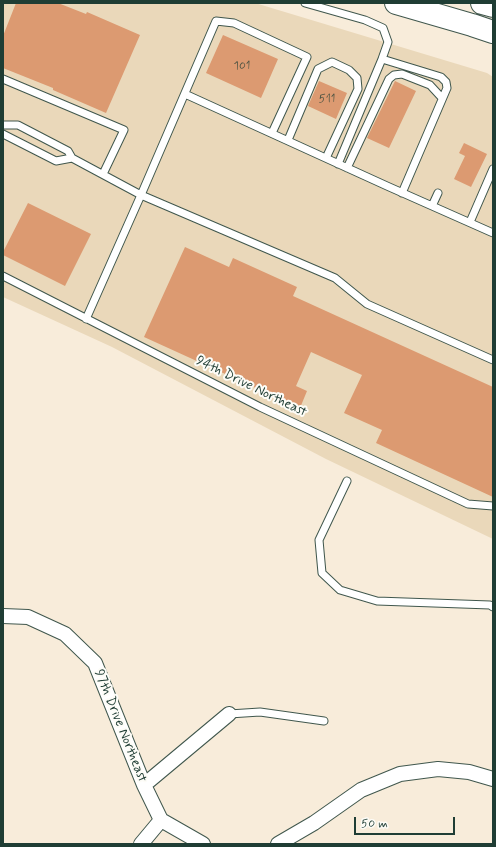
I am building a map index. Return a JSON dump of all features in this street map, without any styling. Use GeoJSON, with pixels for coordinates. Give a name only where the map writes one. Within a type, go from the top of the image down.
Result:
{"type":"FeatureCollection","features":[{"type":"Feature","properties":{"kind":"main road"},"geometry":{"type":"LineString","coordinates":[[396,3],[493,32]]}},
{"type":"Feature","properties":{"kind":"main road"},"geometry":{"type":"LineString","coordinates":[[482,3],[493,6]]}},
{"type":"Feature","properties":{"kind":"main road"},"geometry":{"type":"LineString","coordinates":[[449,18],[493,42]]}},
{"type":"Feature","properties":{"kind":"street","name":"97th Drive Northeast"},"geometry":{"type":"LineString","coordinates":[[3,616],[28,617],[65,634],[95,663],[144,785],[161,820]]}},
{"type":"Feature","properties":{"kind":"street"},"geometry":{"type":"LineString","coordinates":[[144,785],[229,714]]}},
{"type":"Feature","properties":{"kind":"street"},"geometry":{"type":"LineString","coordinates":[[278,844],[314,823],[361,790],[400,774],[438,769],[469,772],[493,778]]}},
{"type":"Feature","properties":{"kind":"street"},"geometry":{"type":"LineString","coordinates":[[141,844],[161,820],[203,844]]}},
{"type":"Feature","properties":{"kind":"lane"},"geometry":{"type":"LineString","coordinates":[[305,3],[365,20],[383,28],[388,42],[338,164]]}},
{"type":"Feature","properties":{"kind":"lane"},"geometry":{"type":"LineString","coordinates":[[86,319],[216,21],[234,23],[307,57],[272,133]]}},
{"type":"Feature","properties":{"kind":"lane"},"geometry":{"type":"LineString","coordinates":[[382,59],[440,77],[446,82],[447,88],[402,193]]}},
{"type":"Feature","properties":{"kind":"lane"},"geometry":{"type":"LineString","coordinates":[[288,140],[318,69],[332,62],[349,70],[357,78],[358,89],[326,158]]}},
{"type":"Feature","properties":{"kind":"lane"},"geometry":{"type":"LineString","coordinates":[[347,168],[389,79],[394,75],[402,74],[430,85],[442,98]]}},
{"type":"Feature","properties":{"kind":"lane"},"geometry":{"type":"LineString","coordinates":[[3,79],[124,130],[103,174]]}},
{"type":"Feature","properties":{"kind":"lane"},"geometry":{"type":"LineString","coordinates":[[185,94],[493,233]]}},
{"type":"Feature","properties":{"kind":"lane"},"geometry":{"type":"LineString","coordinates":[[3,124],[18,125],[68,151],[72,158],[141,195],[335,278],[367,304],[493,360]]}},
{"type":"Feature","properties":{"kind":"lane"},"geometry":{"type":"LineString","coordinates":[[3,134],[56,161],[72,158]]}},
{"type":"Feature","properties":{"kind":"lane"},"geometry":{"type":"LineString","coordinates":[[470,222],[493,169]]}},
{"type":"Feature","properties":{"kind":"lane"},"geometry":{"type":"LineString","coordinates":[[432,206],[438,193]]}},
{"type":"Feature","properties":{"kind":"lane","name":"94th Drive Northeast"},"geometry":{"type":"LineString","coordinates":[[3,276],[260,407],[468,504],[493,506]]}},
{"type":"Feature","properties":{"kind":"lane"},"geometry":{"type":"LineString","coordinates":[[347,481],[319,540],[322,573],[340,590],[377,601],[490,605],[493,607]]}},
{"type":"Feature","properties":{"kind":"lane"},"geometry":{"type":"LineString","coordinates":[[229,714],[260,712],[324,721]]}},
{"type":"Feature","properties":{"kind":"shaded area"},"geometry":{"type":"Polygon","coordinates":[[[3,3],[255,3],[487,73],[493,77],[493,539],[326,459],[112,347],[3,297],[3,3]]]}},
{"type":"Feature","properties":{"kind":"building"},"geometry":{"type":"Polygon","coordinates":[[[16,3],[58,3],[86,14],[87,12],[140,35],[106,113],[53,90],[53,88],[3,68],[3,36],[16,3]]]}},
{"type":"Feature","properties":{"kind":"building"},"geometry":{"type":"Polygon","coordinates":[[[223,35],[278,59],[261,98],[206,73],[223,35]]]}},
{"type":"Feature","properties":{"kind":"building"},"geometry":{"type":"Polygon","coordinates":[[[319,81],[347,93],[336,119],[308,106],[319,81]]]}},
{"type":"Feature","properties":{"kind":"building"},"geometry":{"type":"Polygon","coordinates":[[[395,81],[416,91],[389,148],[367,138],[395,81]]]}},
{"type":"Feature","properties":{"kind":"building"},"geometry":{"type":"Polygon","coordinates":[[[464,143],[487,154],[471,187],[454,179],[465,156],[459,153],[464,143]]]}},
{"type":"Feature","properties":{"kind":"building"},"geometry":{"type":"Polygon","coordinates":[[[28,203],[91,234],[65,286],[3,255],[3,252],[28,203]]]}},
{"type":"Feature","properties":{"kind":"building"},"geometry":{"type":"Polygon","coordinates":[[[185,247],[229,267],[233,258],[297,287],[293,296],[493,387],[493,497],[376,443],[382,430],[344,413],[362,375],[311,352],[296,386],[307,391],[300,408],[144,337],[185,247]]]}}]}
